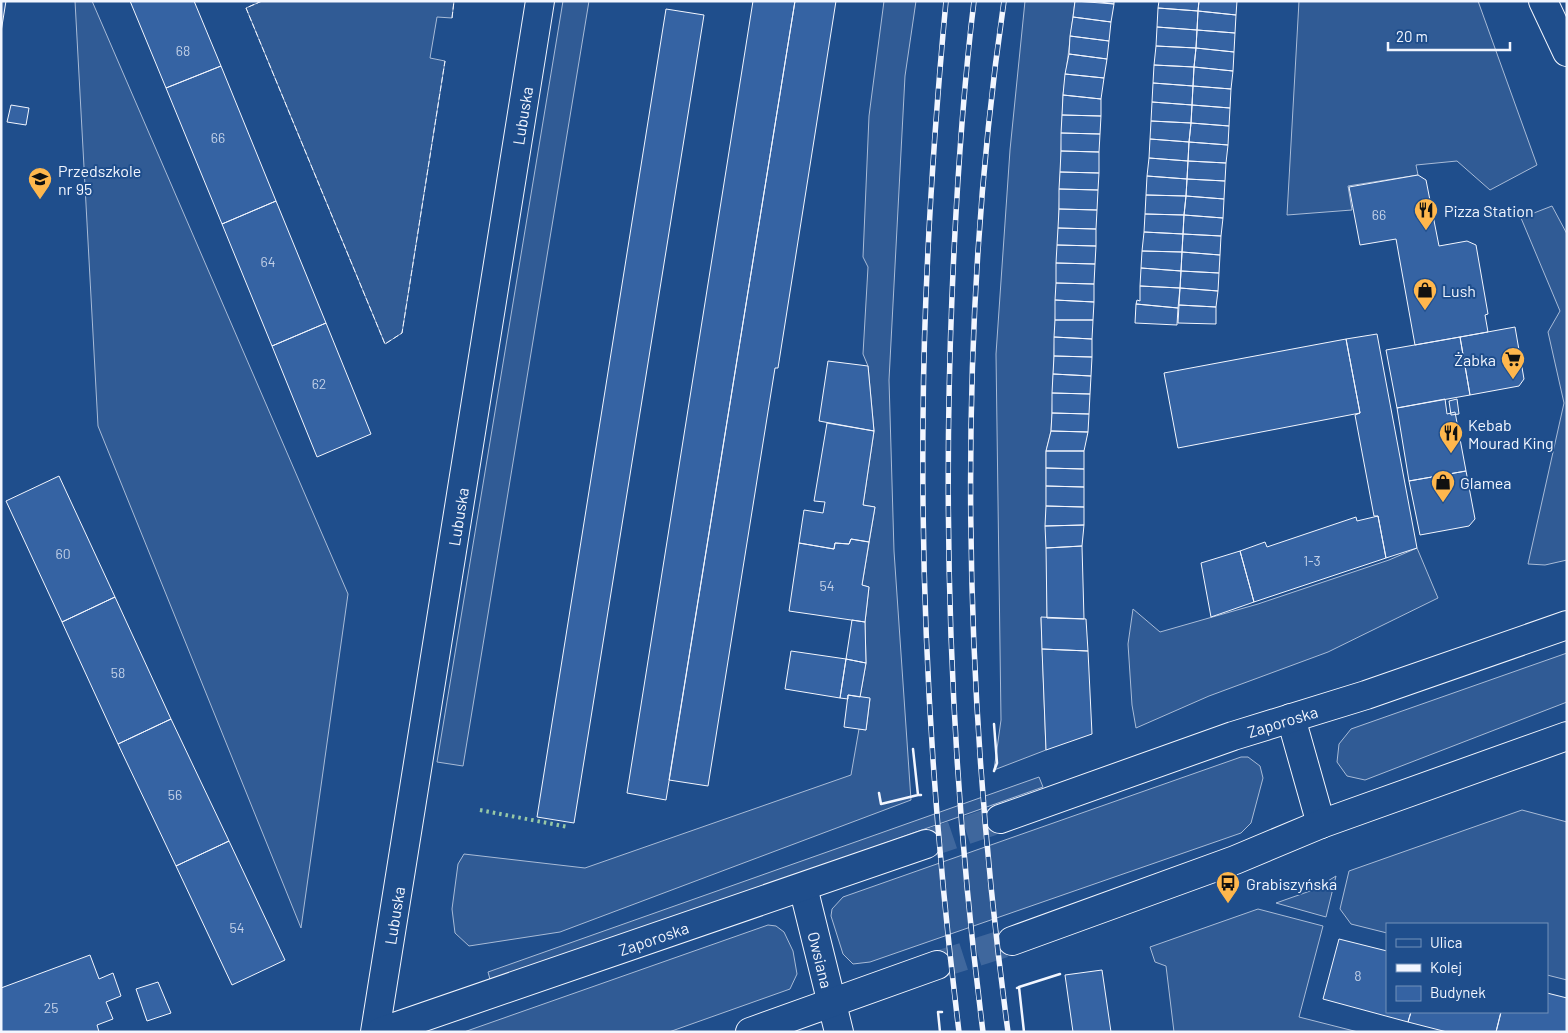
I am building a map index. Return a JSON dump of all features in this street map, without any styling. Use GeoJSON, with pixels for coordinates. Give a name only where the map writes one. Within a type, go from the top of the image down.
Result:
{"type":"FeatureCollection","features":[{"type":"Feature","properties":{"kind":"main road","name":"Lubuska"},"geometry":{"type":"LineString","coordinates":[[375,1032],[540,1]]}},
{"type":"Feature","properties":{"kind":"main road"},"geometry":{"type":"LineString","coordinates":[[1543,1],[1567,52]]}},
{"type":"Feature","properties":{"kind":"main road","name":"Zaporoska"},"geometry":{"type":"LineString","coordinates":[[1000,819],[1096,783],[1360,697],[1567,625]]}},
{"type":"Feature","properties":{"kind":"main road"},"geometry":{"type":"LineString","coordinates":[[1291,718],[1321,824]]}},
{"type":"Feature","properties":{"kind":"main road"},"geometry":{"type":"LineString","coordinates":[[1012,941],[1235,860],[1321,824],[1567,736]]}},
{"type":"Feature","properties":{"kind":"main road","name":"Zaporoska"},"geometry":{"type":"LineString","coordinates":[[380,1032],[926,844]]}},
{"type":"Feature","properties":{"kind":"main road","name":"Owsiana"},"geometry":{"type":"LineString","coordinates":[[803,887],[833,1003],[838,1032]]}},
{"type":"Feature","properties":{"kind":"main road"},"geometry":{"type":"LineString","coordinates":[[750,1032],[938,965]]}},
{"type":"Feature","properties":{"kind":"shaded area"},"geometry":{"type":"Polygon","coordinates":[[[75,1],[92,1],[348,594],[301,928],[98,426],[75,1]]]}},
{"type":"Feature","properties":{"kind":"shaded area"},"geometry":{"type":"Polygon","coordinates":[[[262,1],[454,1],[452,18],[437,17],[430,58],[445,61],[402,333],[385,344],[246,8],[262,1]]]}},
{"type":"Feature","properties":{"kind":"shaded area"},"geometry":{"type":"Polygon","coordinates":[[[563,1],[589,1],[463,766],[437,762],[563,1]]]}},
{"type":"Feature","properties":{"kind":"shaded area"},"geometry":{"type":"Polygon","coordinates":[[[884,1],[916,1],[905,76],[889,380],[894,551],[911,800],[560,932],[469,946],[455,933],[452,909],[458,864],[464,854],[585,868],[851,775],[859,729],[866,730],[870,699],[860,697],[866,663],[865,622],[869,587],[862,585],[875,507],[863,505],[874,431],[868,366],[863,354],[868,267],[863,257],[869,116],[884,1]]]}},
{"type":"Feature","properties":{"kind":"shaded area"},"geometry":{"type":"Polygon","coordinates":[[[1025,1],[1075,1],[1063,95],[1052,413],[1051,431],[1046,451],[1047,618],[1041,618],[1046,750],[994,770],[1001,720],[996,354],[1010,150],[1025,1]]]}},
{"type":"Feature","properties":{"kind":"shaded area"},"geometry":{"type":"Polygon","coordinates":[[[1299,1],[1478,1],[1537,165],[1490,190],[1457,161],[1416,165],[1418,175],[1348,186],[1352,210],[1287,215],[1299,1]]]}},
{"type":"Feature","properties":{"kind":"shaded area"},"geometry":{"type":"Polygon","coordinates":[[[1552,206],[1567,234],[1567,560],[1545,565],[1528,564],[1564,403],[1548,332],[1560,311],[1521,218],[1552,206]]]}},
{"type":"Feature","properties":{"kind":"shaded area"},"geometry":{"type":"Polygon","coordinates":[[[1417,548],[1438,598],[1328,652],[1209,696],[1136,728],[1132,705],[1128,644],[1133,609],[1160,632],[1258,604],[1389,560],[1417,548]]]}},
{"type":"Feature","properties":{"kind":"shaded area"},"geometry":{"type":"Polygon","coordinates":[[[1567,653],[1567,702],[1365,780],[1347,776],[1337,762],[1339,744],[1351,729],[1567,653]]]}},
{"type":"Feature","properties":{"kind":"shaded area"},"geometry":{"type":"Polygon","coordinates":[[[1241,757],[1248,757],[1260,766],[1263,778],[1251,823],[1241,833],[870,962],[853,964],[843,954],[831,916],[832,909],[843,897],[1241,757]]]}},
{"type":"Feature","properties":{"kind":"shaded area"},"geometry":{"type":"Polygon","coordinates":[[[1039,777],[1043,787],[491,983],[488,972],[1039,777]]]}},
{"type":"Feature","properties":{"kind":"shaded area"},"geometry":{"type":"Polygon","coordinates":[[[1522,810],[1567,822],[1567,980],[1548,975],[1548,923],[1386,923],[1386,933],[1351,924],[1340,909],[1349,871],[1522,810]]]}},
{"type":"Feature","properties":{"kind":"shaded area"},"geometry":{"type":"Polygon","coordinates":[[[1336,876],[1326,917],[1276,903],[1313,890],[1336,876]]]}},
{"type":"Feature","properties":{"kind":"shaded area"},"geometry":{"type":"Polygon","coordinates":[[[1258,909],[1323,926],[1299,1017],[1358,1032],[1174,1032],[1166,966],[1155,962],[1150,947],[1258,909]]]}},
{"type":"Feature","properties":{"kind":"shaded area"},"geometry":{"type":"Polygon","coordinates":[[[768,925],[776,926],[784,932],[793,951],[797,974],[790,989],[669,1032],[464,1032],[768,925]]]}},
{"type":"Feature","properties":{"kind":"building"},"geometry":{"type":"Polygon","coordinates":[[[1,1],[6,1],[1,32],[1,1]]]}},
{"type":"Feature","properties":{"kind":"building"},"geometry":{"type":"Polygon","coordinates":[[[130,1],[194,1],[221,66],[166,88],[130,1]]]}},
{"type":"Feature","properties":{"kind":"building"},"geometry":{"type":"Polygon","coordinates":[[[753,1],[795,1],[666,800],[627,793],[753,1]]]}},
{"type":"Feature","properties":{"kind":"building"},"geometry":{"type":"Polygon","coordinates":[[[795,1],[836,1],[778,368],[775,368],[708,786],[669,780],[795,1]]]}},
{"type":"Feature","properties":{"kind":"building"},"geometry":{"type":"Polygon","coordinates":[[[1075,1],[1114,4],[1111,22],[1073,17],[1075,1]]]}},
{"type":"Feature","properties":{"kind":"building"},"geometry":{"type":"Polygon","coordinates":[[[1094,1],[1114,1],[1114,4],[1094,1]]]}},
{"type":"Feature","properties":{"kind":"building"},"geometry":{"type":"Polygon","coordinates":[[[1159,1],[1199,1],[1198,11],[1158,8],[1159,1]]]}},
{"type":"Feature","properties":{"kind":"building"},"geometry":{"type":"Polygon","coordinates":[[[1199,1],[1237,1],[1236,15],[1198,11],[1199,1]]]}},
{"type":"Feature","properties":{"kind":"building"},"geometry":{"type":"Polygon","coordinates":[[[1158,8],[1198,11],[1197,30],[1157,27],[1158,8]]]}},
{"type":"Feature","properties":{"kind":"building"},"geometry":{"type":"Polygon","coordinates":[[[666,9],[704,15],[574,823],[537,817],[666,9]]]}},
{"type":"Feature","properties":{"kind":"building"},"geometry":{"type":"Polygon","coordinates":[[[1198,11],[1236,15],[1235,33],[1197,30],[1198,11]]]}},
{"type":"Feature","properties":{"kind":"building"},"geometry":{"type":"Polygon","coordinates":[[[1073,17],[1111,22],[1109,41],[1070,36],[1073,17]]]}},
{"type":"Feature","properties":{"kind":"building"},"geometry":{"type":"Polygon","coordinates":[[[1157,27],[1197,30],[1196,48],[1156,46],[1157,27]]]}},
{"type":"Feature","properties":{"kind":"building"},"geometry":{"type":"Polygon","coordinates":[[[1197,30],[1235,33],[1234,52],[1196,48],[1197,30]]]}},
{"type":"Feature","properties":{"kind":"building"},"geometry":{"type":"Polygon","coordinates":[[[1070,36],[1109,41],[1107,59],[1069,54],[1070,36]]]}},
{"type":"Feature","properties":{"kind":"building"},"geometry":{"type":"Polygon","coordinates":[[[1156,46],[1196,48],[1194,67],[1154,65],[1156,46]]]}},
{"type":"Feature","properties":{"kind":"building"},"geometry":{"type":"Polygon","coordinates":[[[1196,48],[1234,52],[1233,71],[1194,67],[1196,48]]]}},
{"type":"Feature","properties":{"kind":"building"},"geometry":{"type":"Polygon","coordinates":[[[1069,54],[1107,59],[1104,78],[1065,74],[1069,54]]]}},
{"type":"Feature","properties":{"kind":"building"},"geometry":{"type":"Polygon","coordinates":[[[1154,65],[1194,67],[1193,86],[1153,83],[1154,65]]]}},
{"type":"Feature","properties":{"kind":"building"},"geometry":{"type":"Polygon","coordinates":[[[221,66],[276,201],[222,224],[166,88],[221,66]]]}},
{"type":"Feature","properties":{"kind":"building"},"geometry":{"type":"Polygon","coordinates":[[[1194,67],[1233,71],[1231,89],[1193,86],[1194,67]]]}},
{"type":"Feature","properties":{"kind":"building"},"geometry":{"type":"Polygon","coordinates":[[[1065,74],[1104,78],[1101,99],[1063,95],[1065,74]]]}},
{"type":"Feature","properties":{"kind":"building"},"geometry":{"type":"Polygon","coordinates":[[[1153,83],[1193,86],[1192,105],[1152,102],[1153,83]]]}},
{"type":"Feature","properties":{"kind":"building"},"geometry":{"type":"Polygon","coordinates":[[[1193,86],[1231,89],[1230,108],[1192,105],[1193,86]]]}},
{"type":"Feature","properties":{"kind":"building"},"geometry":{"type":"Polygon","coordinates":[[[1063,95],[1101,99],[1101,116],[1062,115],[1063,95]]]}},
{"type":"Feature","properties":{"kind":"building"},"geometry":{"type":"Polygon","coordinates":[[[1152,102],[1192,105],[1191,123],[1151,121],[1152,102]]]}},
{"type":"Feature","properties":{"kind":"building"},"geometry":{"type":"Polygon","coordinates":[[[11,105],[29,108],[26,125],[7,122],[11,105]]]}},
{"type":"Feature","properties":{"kind":"building"},"geometry":{"type":"Polygon","coordinates":[[[1192,105],[1230,108],[1229,126],[1191,123],[1192,105]]]}},
{"type":"Feature","properties":{"kind":"building"},"geometry":{"type":"Polygon","coordinates":[[[1062,115],[1101,116],[1100,134],[1061,133],[1062,115]]]}},
{"type":"Feature","properties":{"kind":"building"},"geometry":{"type":"Polygon","coordinates":[[[1151,121],[1191,123],[1189,142],[1150,139],[1151,121]]]}},
{"type":"Feature","properties":{"kind":"building"},"geometry":{"type":"Polygon","coordinates":[[[1191,123],[1229,126],[1228,145],[1189,142],[1191,123]]]}},
{"type":"Feature","properties":{"kind":"building"},"geometry":{"type":"Polygon","coordinates":[[[1061,133],[1100,134],[1099,152],[1061,151],[1061,133]]]}},
{"type":"Feature","properties":{"kind":"building"},"geometry":{"type":"Polygon","coordinates":[[[1150,139],[1189,142],[1188,161],[1149,158],[1150,139]]]}},
{"type":"Feature","properties":{"kind":"building"},"geometry":{"type":"Polygon","coordinates":[[[1189,142],[1228,145],[1226,163],[1188,161],[1189,142]]]}},
{"type":"Feature","properties":{"kind":"building"},"geometry":{"type":"Polygon","coordinates":[[[1061,151],[1099,152],[1099,173],[1060,172],[1061,151]]]}},
{"type":"Feature","properties":{"kind":"building"},"geometry":{"type":"Polygon","coordinates":[[[1149,158],[1188,161],[1187,179],[1147,176],[1149,158]]]}},
{"type":"Feature","properties":{"kind":"building"},"geometry":{"type":"Polygon","coordinates":[[[1188,161],[1226,163],[1225,181],[1187,179],[1188,161]]]}},
{"type":"Feature","properties":{"kind":"building"},"geometry":{"type":"Polygon","coordinates":[[[1060,172],[1099,173],[1098,190],[1059,189],[1060,172]]]}},
{"type":"Feature","properties":{"kind":"building"},"geometry":{"type":"Polygon","coordinates":[[[1418,175],[1426,180],[1439,246],[1467,241],[1476,245],[1488,314],[1485,315],[1488,332],[1415,345],[1396,239],[1360,245],[1349,187],[1418,175]]]}},
{"type":"Feature","properties":{"kind":"building"},"geometry":{"type":"Polygon","coordinates":[[[1147,176],[1187,179],[1186,196],[1146,195],[1147,176]]]}},
{"type":"Feature","properties":{"kind":"building"},"geometry":{"type":"Polygon","coordinates":[[[1187,179],[1225,181],[1224,199],[1186,196],[1187,179]]]}},
{"type":"Feature","properties":{"kind":"building"},"geometry":{"type":"Polygon","coordinates":[[[1059,189],[1098,190],[1097,210],[1059,209],[1059,189]]]}},
{"type":"Feature","properties":{"kind":"building"},"geometry":{"type":"Polygon","coordinates":[[[1146,195],[1186,196],[1184,215],[1145,214],[1146,195]]]}},
{"type":"Feature","properties":{"kind":"building"},"geometry":{"type":"Polygon","coordinates":[[[1186,196],[1224,199],[1223,218],[1184,215],[1186,196]]]}},
{"type":"Feature","properties":{"kind":"building"},"geometry":{"type":"Polygon","coordinates":[[[276,201],[326,323],[272,346],[222,224],[276,201]]]}},
{"type":"Feature","properties":{"kind":"building"},"geometry":{"type":"Polygon","coordinates":[[[1059,209],[1097,210],[1096,229],[1058,228],[1059,209]]]}},
{"type":"Feature","properties":{"kind":"building"},"geometry":{"type":"Polygon","coordinates":[[[1145,214],[1184,215],[1183,234],[1144,232],[1145,214]]]}},
{"type":"Feature","properties":{"kind":"building"},"geometry":{"type":"Polygon","coordinates":[[[1184,215],[1223,218],[1221,236],[1183,234],[1184,215]]]}},
{"type":"Feature","properties":{"kind":"building"},"geometry":{"type":"Polygon","coordinates":[[[1058,228],[1096,229],[1096,246],[1057,245],[1058,228]]]}},
{"type":"Feature","properties":{"kind":"building"},"geometry":{"type":"Polygon","coordinates":[[[1144,232],[1183,234],[1182,252],[1142,251],[1144,232]]]}},
{"type":"Feature","properties":{"kind":"building"},"geometry":{"type":"Polygon","coordinates":[[[1183,234],[1221,236],[1220,255],[1182,252],[1183,234]]]}},
{"type":"Feature","properties":{"kind":"building"},"geometry":{"type":"Polygon","coordinates":[[[1057,245],[1096,246],[1095,264],[1056,263],[1057,245]]]}},
{"type":"Feature","properties":{"kind":"building"},"geometry":{"type":"Polygon","coordinates":[[[1142,251],[1182,252],[1181,271],[1141,268],[1142,251]]]}},
{"type":"Feature","properties":{"kind":"building"},"geometry":{"type":"Polygon","coordinates":[[[1182,252],[1220,255],[1219,273],[1181,271],[1182,252]]]}},
{"type":"Feature","properties":{"kind":"building"},"geometry":{"type":"Polygon","coordinates":[[[1056,263],[1095,264],[1094,284],[1056,283],[1056,263]]]}},
{"type":"Feature","properties":{"kind":"building"},"geometry":{"type":"Polygon","coordinates":[[[1141,268],[1181,271],[1180,288],[1140,286],[1141,268]]]}},
{"type":"Feature","properties":{"kind":"building"},"geometry":{"type":"Polygon","coordinates":[[[1181,271],[1219,273],[1218,291],[1180,288],[1181,271]]]}},
{"type":"Feature","properties":{"kind":"building"},"geometry":{"type":"Polygon","coordinates":[[[1056,283],[1094,284],[1094,302],[1055,300],[1056,283]]]}},
{"type":"Feature","properties":{"kind":"building"},"geometry":{"type":"Polygon","coordinates":[[[1140,286],[1180,288],[1178,308],[1136,304],[1137,300],[1140,301],[1140,286]]]}},
{"type":"Feature","properties":{"kind":"building"},"geometry":{"type":"Polygon","coordinates":[[[1180,288],[1218,291],[1216,307],[1179,305],[1180,288]]]}},
{"type":"Feature","properties":{"kind":"building"},"geometry":{"type":"Polygon","coordinates":[[[1055,300],[1094,302],[1093,320],[1055,320],[1055,300]]]}},
{"type":"Feature","properties":{"kind":"building"},"geometry":{"type":"Polygon","coordinates":[[[1136,304],[1178,308],[1177,325],[1135,323],[1136,304]]]}},
{"type":"Feature","properties":{"kind":"building"},"geometry":{"type":"Polygon","coordinates":[[[1179,305],[1216,307],[1216,324],[1178,323],[1179,305]]]}},
{"type":"Feature","properties":{"kind":"building"},"geometry":{"type":"Polygon","coordinates":[[[1055,320],[1093,320],[1092,339],[1054,337],[1055,320]]]}},
{"type":"Feature","properties":{"kind":"building"},"geometry":{"type":"Polygon","coordinates":[[[326,323],[371,434],[317,457],[272,346],[326,323]]]}},
{"type":"Feature","properties":{"kind":"building"},"geometry":{"type":"Polygon","coordinates":[[[1515,327],[1524,379],[1519,386],[1470,395],[1460,337],[1515,327]]]}},
{"type":"Feature","properties":{"kind":"building"},"geometry":{"type":"Polygon","coordinates":[[[1377,334],[1417,548],[1386,558],[1378,516],[1374,516],[1355,415],[1360,413],[1346,339],[1377,334]]]}},
{"type":"Feature","properties":{"kind":"building"},"geometry":{"type":"Polygon","coordinates":[[[1054,337],[1092,339],[1092,357],[1054,356],[1054,337]]]}},
{"type":"Feature","properties":{"kind":"building"},"geometry":{"type":"Polygon","coordinates":[[[1460,337],[1470,395],[1397,408],[1386,350],[1460,337]]]}},
{"type":"Feature","properties":{"kind":"building"},"geometry":{"type":"Polygon","coordinates":[[[1346,339],[1360,413],[1178,448],[1164,373],[1346,339]]]}},
{"type":"Feature","properties":{"kind":"building"},"geometry":{"type":"Polygon","coordinates":[[[1054,356],[1092,357],[1091,376],[1053,374],[1054,356]]]}},
{"type":"Feature","properties":{"kind":"building"},"geometry":{"type":"Polygon","coordinates":[[[828,361],[868,366],[874,431],[819,421],[828,361]]]}},
{"type":"Feature","properties":{"kind":"building"},"geometry":{"type":"Polygon","coordinates":[[[1053,374],[1091,376],[1090,394],[1052,393],[1053,374]]]}},
{"type":"Feature","properties":{"kind":"building"},"geometry":{"type":"Polygon","coordinates":[[[1052,393],[1090,394],[1089,414],[1052,413],[1052,393]]]}},
{"type":"Feature","properties":{"kind":"building"},"geometry":{"type":"Polygon","coordinates":[[[1445,399],[1447,414],[1455,412],[1466,471],[1409,481],[1397,408],[1445,399]]]}},
{"type":"Feature","properties":{"kind":"building"},"geometry":{"type":"Polygon","coordinates":[[[1457,399],[1459,414],[1451,415],[1449,401],[1457,399]]]}},
{"type":"Feature","properties":{"kind":"building"},"geometry":{"type":"Polygon","coordinates":[[[1052,413],[1089,414],[1088,432],[1051,431],[1052,413]]]}},
{"type":"Feature","properties":{"kind":"building"},"geometry":{"type":"Polygon","coordinates":[[[827,423],[874,431],[863,505],[875,507],[869,542],[851,539],[849,544],[835,543],[834,549],[799,543],[804,510],[823,513],[825,502],[814,501],[827,423]]]}},
{"type":"Feature","properties":{"kind":"building"},"geometry":{"type":"Polygon","coordinates":[[[1051,431],[1088,432],[1084,451],[1046,451],[1051,431]]]}},
{"type":"Feature","properties":{"kind":"building"},"geometry":{"type":"Polygon","coordinates":[[[1046,451],[1084,451],[1084,469],[1046,468],[1046,451]]]}},
{"type":"Feature","properties":{"kind":"building"},"geometry":{"type":"Polygon","coordinates":[[[1046,468],[1084,469],[1084,487],[1046,486],[1046,468]]]}},
{"type":"Feature","properties":{"kind":"building"},"geometry":{"type":"Polygon","coordinates":[[[1466,471],[1475,519],[1469,526],[1420,535],[1409,481],[1466,471]]]}},
{"type":"Feature","properties":{"kind":"building"},"geometry":{"type":"Polygon","coordinates":[[[59,476],[115,597],[62,622],[6,501],[59,476]]]}},
{"type":"Feature","properties":{"kind":"building"},"geometry":{"type":"Polygon","coordinates":[[[1046,486],[1084,487],[1084,507],[1046,506],[1046,486]]]}},
{"type":"Feature","properties":{"kind":"building"},"geometry":{"type":"Polygon","coordinates":[[[1046,506],[1084,507],[1084,525],[1045,526],[1046,506]]]}},
{"type":"Feature","properties":{"kind":"building"},"geometry":{"type":"Polygon","coordinates":[[[1378,516],[1386,558],[1254,602],[1240,551],[1265,542],[1267,547],[1356,517],[1357,521],[1378,516]]]}},
{"type":"Feature","properties":{"kind":"building"},"geometry":{"type":"Polygon","coordinates":[[[1084,525],[1082,546],[1046,548],[1045,526],[1084,525]]]}},
{"type":"Feature","properties":{"kind":"building"},"geometry":{"type":"Polygon","coordinates":[[[851,539],[869,542],[862,585],[869,587],[865,622],[789,611],[799,543],[834,549],[835,543],[849,544],[851,539]]]}},
{"type":"Feature","properties":{"kind":"building"},"geometry":{"type":"Polygon","coordinates":[[[1082,546],[1084,619],[1047,618],[1046,548],[1082,546]]]}},
{"type":"Feature","properties":{"kind":"building"},"geometry":{"type":"Polygon","coordinates":[[[1240,551],[1254,602],[1211,617],[1201,563],[1240,551]]]}},
{"type":"Feature","properties":{"kind":"building"},"geometry":{"type":"Polygon","coordinates":[[[115,597],[171,719],[118,744],[62,622],[115,597]]]}},
{"type":"Feature","properties":{"kind":"building"},"geometry":{"type":"Polygon","coordinates":[[[1041,617],[1086,619],[1088,651],[1042,649],[1041,617]]]}},
{"type":"Feature","properties":{"kind":"building"},"geometry":{"type":"Polygon","coordinates":[[[852,620],[865,622],[866,663],[846,659],[852,620]]]}},
{"type":"Feature","properties":{"kind":"building"},"geometry":{"type":"Polygon","coordinates":[[[1042,649],[1088,651],[1092,734],[1046,750],[1042,649]]]}},
{"type":"Feature","properties":{"kind":"building"},"geometry":{"type":"Polygon","coordinates":[[[791,651],[846,659],[840,698],[785,689],[791,651]]]}},
{"type":"Feature","properties":{"kind":"building"},"geometry":{"type":"Polygon","coordinates":[[[846,659],[866,663],[860,697],[848,695],[848,699],[840,698],[846,659]]]}},
{"type":"Feature","properties":{"kind":"building"},"geometry":{"type":"Polygon","coordinates":[[[848,695],[870,698],[866,730],[844,727],[848,695]]]}},
{"type":"Feature","properties":{"kind":"building"},"geometry":{"type":"Polygon","coordinates":[[[171,719],[229,841],[176,866],[118,744],[171,719]]]}},
{"type":"Feature","properties":{"kind":"building"},"geometry":{"type":"Polygon","coordinates":[[[229,841],[285,960],[232,985],[176,866],[229,841]]]}},
{"type":"Feature","properties":{"kind":"building"},"geometry":{"type":"Polygon","coordinates":[[[1339,939],[1386,951],[1386,1013],[1411,1013],[1408,1022],[1323,999],[1339,939]]]}},
{"type":"Feature","properties":{"kind":"building"},"geometry":{"type":"Polygon","coordinates":[[[90,955],[99,979],[113,973],[121,996],[106,1002],[113,1019],[97,1025],[99,1032],[1,1032],[1,988],[90,955]]]}},
{"type":"Feature","properties":{"kind":"building"},"geometry":{"type":"Polygon","coordinates":[[[1102,970],[1111,1032],[1073,1032],[1065,975],[1102,970]]]}},
{"type":"Feature","properties":{"kind":"building"},"geometry":{"type":"Polygon","coordinates":[[[158,982],[171,1013],[147,1021],[136,989],[158,982]]]}},
{"type":"Feature","properties":{"kind":"building"},"geometry":{"type":"Polygon","coordinates":[[[1548,993],[1567,998],[1567,1032],[1496,1032],[1501,1013],[1548,1013],[1548,993]]]}},
{"type":"Feature","properties":{"kind":"building"},"geometry":{"type":"Polygon","coordinates":[[[1411,1013],[1501,1013],[1496,1032],[1447,1032],[1408,1022],[1411,1013]]]}},
{"type":"Feature","properties":{"kind":"tunnel"},"geometry":{"type":"LineString","coordinates":[[926,844],[1000,819]]}},
{"type":"Feature","properties":{"kind":"tunnel"},"geometry":{"type":"LineString","coordinates":[[937,965],[1012,941]]}},
{"type":"Feature","properties":{"kind":"railway"},"geometry":{"type":"LineString","coordinates":[[946,1],[933,158],[927,264],[923,497],[927,650],[936,803],[959,1032]]}},
{"type":"Feature","properties":{"kind":"railway"},"geometry":{"type":"LineString","coordinates":[[974,1],[955,222],[948,480],[949,573],[957,757],[972,940],[983,1032]]}},
{"type":"Feature","properties":{"kind":"railway"},"geometry":{"type":"LineString","coordinates":[[1004,1],[988,128],[978,257],[972,386],[971,516],[974,647],[982,776],[993,905],[1008,1032]]}},
{"type":"Feature","properties":{"kind":"hedge"},"geometry":{"type":"LineString","coordinates":[[480,810],[568,827]]}},
{"type":"Feature","properties":{"kind":"fence"},"geometry":{"type":"LineString","coordinates":[[262,1],[246,8],[385,344],[402,333],[445,61]]}},
{"type":"Feature","properties":{"kind":"fence"},"geometry":{"type":"LineString","coordinates":[[452,1],[454,1],[452,18]]}},
{"type":"Feature","properties":{"kind":"wall"},"geometry":{"type":"LineString","coordinates":[[994,724],[997,763],[994,771]]}},
{"type":"Feature","properties":{"kind":"wall"},"geometry":{"type":"LineString","coordinates":[[913,749],[918,795],[921,795]]}},
{"type":"Feature","properties":{"kind":"wall"},"geometry":{"type":"LineString","coordinates":[[879,793],[881,804],[918,795]]}},
{"type":"Feature","properties":{"kind":"wall"},"geometry":{"type":"LineString","coordinates":[[1019,987],[1060,974]]}},
{"type":"Feature","properties":{"kind":"wall"},"geometry":{"type":"LineString","coordinates":[[1017,988],[1019,987],[1024,1032]]}},
{"type":"Feature","properties":{"kind":"wall"},"geometry":{"type":"LineString","coordinates":[[940,1032],[938,1012],[942,1012]]}},
{"type":"Feature","properties":{"kind":"place","name":"Przedszkole nr 95"},"geometry":{"type":"Point","coordinates":[40,200]}},
{"type":"Feature","properties":{"kind":"place","name":"Pizza Station"},"geometry":{"type":"Point","coordinates":[1426,231]}},
{"type":"Feature","properties":{"kind":"place","name":"Lush"},"geometry":{"type":"Point","coordinates":[1425,311]}},
{"type":"Feature","properties":{"kind":"place","name":"Żabka"},"geometry":{"type":"Point","coordinates":[1513,380]}},
{"type":"Feature","properties":{"kind":"place","name":"Kebab Mourad King"},"geometry":{"type":"Point","coordinates":[1451,454]}},
{"type":"Feature","properties":{"kind":"place","name":"Glamea"},"geometry":{"type":"Point","coordinates":[1443,503]}},
{"type":"Feature","properties":{"kind":"place","name":"Grabiszyńska"},"geometry":{"type":"Point","coordinates":[1228,904]}}]}
